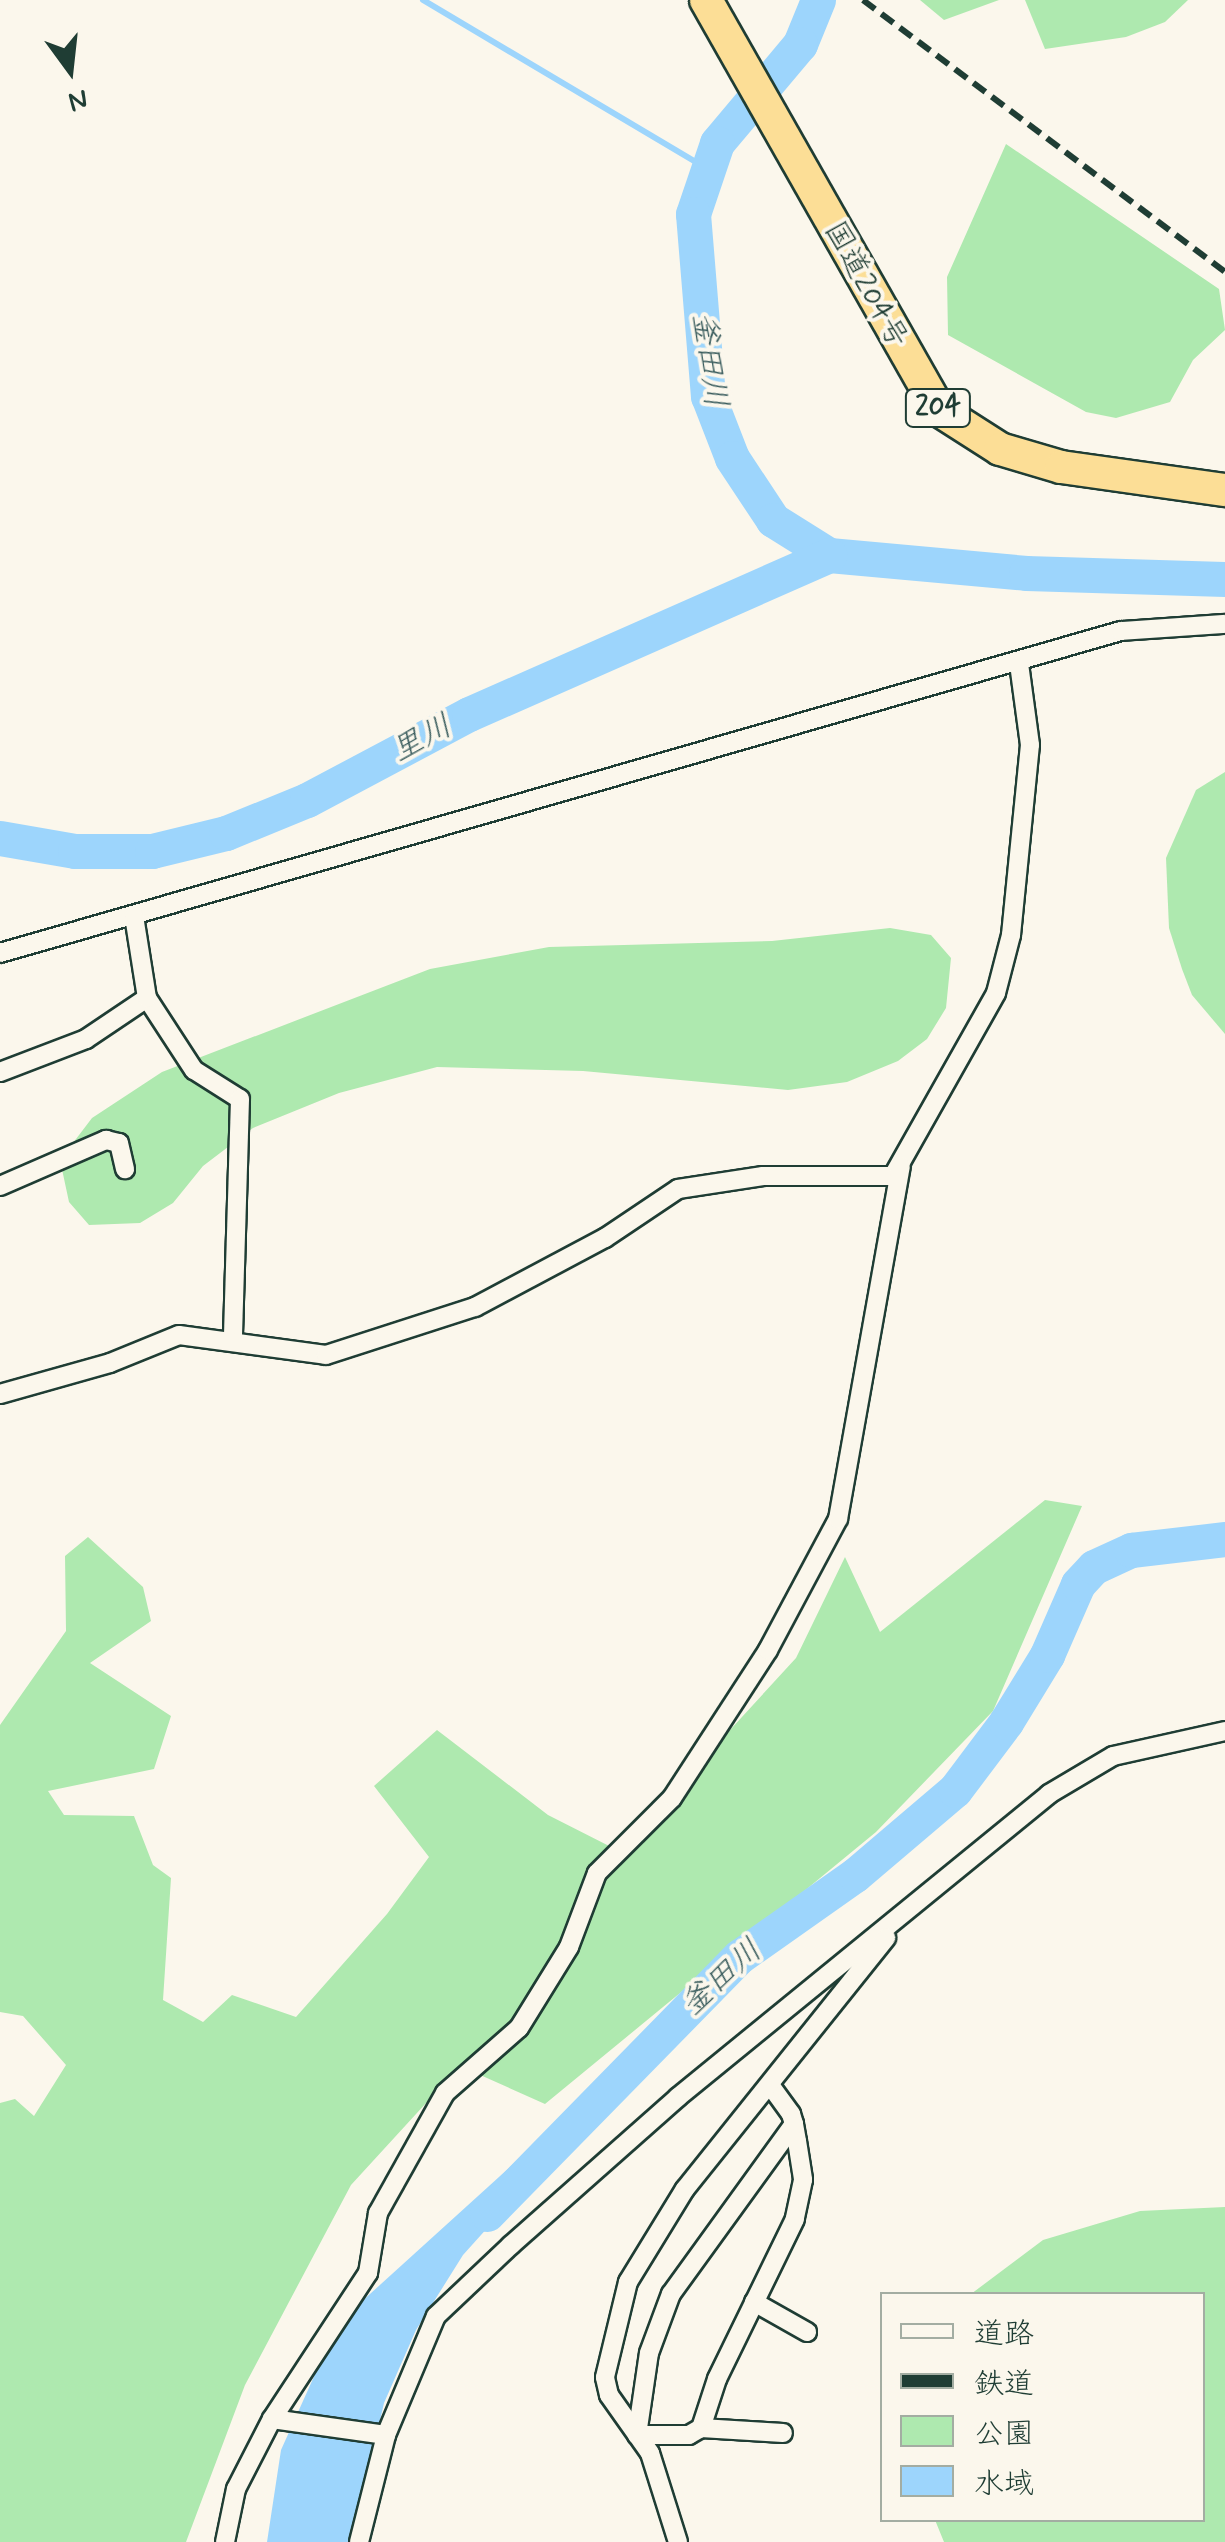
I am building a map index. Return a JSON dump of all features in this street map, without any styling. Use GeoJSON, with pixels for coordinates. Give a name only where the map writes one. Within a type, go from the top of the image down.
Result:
{"type":"FeatureCollection","features":[{"type":"Feature","properties":{"kind":"highway","name":"国道204号"},"geometry":{"type":"LineString","coordinates":[[706,0],[940,410],[1000,449],[1061,467],[1225,490]]}},
{"type":"Feature","properties":{"kind":"street"},"geometry":{"type":"LineString","coordinates":[[0,953],[1018,664],[1121,631],[1225,624]]}},
{"type":"Feature","properties":{"kind":"street"},"geometry":{"type":"LineString","coordinates":[[0,1394],[110,1363],[180,1335],[326,1355],[475,1307],[605,1238],[678,1189],[764,1176],[866,1180],[893,1176],[996,993],[1011,935],[1030,745],[1018,664]]}},
{"type":"Feature","properties":{"kind":"street"},"geometry":{"type":"LineString","coordinates":[[134,916],[147,998],[194,1070],[240,1098],[234,1341]]}},
{"type":"Feature","properties":{"kind":"street"},"geometry":{"type":"LineString","coordinates":[[0,1072],[86,1039],[147,998]]}},
{"type":"Feature","properties":{"kind":"street"},"geometry":{"type":"LineString","coordinates":[[0,1186],[106,1140],[120,1143],[125,1169]]}},
{"type":"Feature","properties":{"kind":"street"},"geometry":{"type":"LineString","coordinates":[[224,2542],[236,2489],[368,2273],[378,2214],[445,2093],[519,2028],[569,1947],[598,1873],[672,1798],[768,1650],[838,1519],[901,1167]]}},
{"type":"Feature","properties":{"kind":"street"},"geometry":{"type":"LineString","coordinates":[[359,2542],[383,2434],[436,2316],[678,2097],[1049,1794],[1113,1756],[1225,1731]]}},
{"type":"Feature","properties":{"kind":"street"},"geometry":{"type":"LineString","coordinates":[[678,2542],[650,2453],[604,2377],[628,2282],[685,2188],[908,1910]]}},
{"type":"Feature","properties":{"kind":"street"},"geometry":{"type":"LineString","coordinates":[[701,2428],[754,2302],[795,2219],[802,2180],[794,2124],[770,2085]]}},
{"type":"Feature","properties":{"kind":"street"},"geometry":{"type":"LineString","coordinates":[[637,2435],[649,2353],[671,2294],[794,2124]]}},
{"type":"Feature","properties":{"kind":"street"},"geometry":{"type":"LineString","coordinates":[[754,2302],[807,2332]]}},
{"type":"Feature","properties":{"kind":"street"},"geometry":{"type":"LineString","coordinates":[[281,2419],[383,2434]]}},
{"type":"Feature","properties":{"kind":"street"},"geometry":{"type":"LineString","coordinates":[[637,2435],[689,2434],[701,2428],[783,2434]]}},
{"type":"Feature","properties":{"kind":"green space"},"geometry":{"type":"Polygon","coordinates":[[[920,0],[999,0],[944,20],[920,0]]]}},
{"type":"Feature","properties":{"kind":"green space"},"geometry":{"type":"Polygon","coordinates":[[[1025,0],[1188,0],[1165,22],[1126,37],[1045,49],[1025,0]]]}},
{"type":"Feature","properties":{"kind":"green space"},"geometry":{"type":"Polygon","coordinates":[[[1006,144],[1219,289],[1225,330],[1193,360],[1170,402],[1116,418],[1086,412],[948,335],[947,277],[1006,144]]]}},
{"type":"Feature","properties":{"kind":"green space"},"geometry":{"type":"Polygon","coordinates":[[[1225,772],[1225,1034],[1192,995],[1182,969],[1169,928],[1166,858],[1196,790],[1225,772]]]}},
{"type":"Feature","properties":{"kind":"green space"},"geometry":{"type":"Polygon","coordinates":[[[890,928],[931,935],[951,958],[946,1008],[927,1039],[898,1061],[847,1082],[788,1090],[583,1071],[437,1067],[339,1093],[253,1128],[203,1166],[173,1203],[140,1223],[89,1225],[69,1202],[60,1160],[92,1118],[162,1072],[430,969],[549,947],[772,941],[890,928]]]}},
{"type":"Feature","properties":{"kind":"green space"},"geometry":{"type":"Polygon","coordinates":[[[1045,1500],[1082,1506],[993,1711],[876,1832],[545,2104],[460,2066],[351,2185],[245,2385],[186,2542],[0,2542],[0,2103],[15,2099],[34,2116],[66,2065],[23,2016],[0,2012],[0,1725],[66,1631],[65,1556],[88,1537],[143,1587],[151,1621],[90,1663],[171,1716],[154,1769],[48,1791],[64,1815],[134,1816],[153,1865],[171,1878],[163,2000],[203,2022],[232,1995],[296,2017],[387,1914],[429,1857],[374,1786],[437,1730],[548,1815],[619,1851],[796,1658],[845,1557],[880,1632],[1045,1500]]]}},
{"type":"Feature","properties":{"kind":"green space"},"geometry":{"type":"Polygon","coordinates":[[[1225,2207],[1225,2542],[944,2542],[936,2522],[1205,2522],[1205,2292],[974,2292],[1043,2240],[1140,2211],[1225,2207]]]}},
{"type":"Feature","properties":{"kind":"water"},"geometry":{"type":"Polygon","coordinates":[[[521,2157],[517,2195],[463,2255],[416,2330],[384,2403],[352,2542],[267,2542],[281,2450],[338,2323],[521,2157]]]}},
{"type":"Feature","properties":{"kind":"waterway"},"geometry":{"type":"LineString","coordinates":[[423,0],[706,168]]}},
{"type":"Feature","properties":{"kind":"waterway","name":"釜田川"},"geometry":{"type":"LineString","coordinates":[[818,0],[800,44],[717,143],[693,214],[708,396],[732,458],[773,520],[829,555],[1026,573],[1225,579]]}},
{"type":"Feature","properties":{"kind":"waterway","name":"里川"},"geometry":{"type":"LineString","coordinates":[[0,838],[75,851],[152,851],[226,833],[307,800],[469,714],[829,555]]}},
{"type":"Feature","properties":{"kind":"waterway","name":"釜田川"},"geometry":{"type":"LineString","coordinates":[[487,2214],[740,1956],[855,1875],[955,1790],[1006,1722],[1047,1655],[1078,1584],[1094,1567],[1131,1550],[1225,1539]]}},
{"type":"Feature","properties":{"kind":"railway"},"geometry":{"type":"LineString","coordinates":[[863,0],[1225,272]]}}]}
